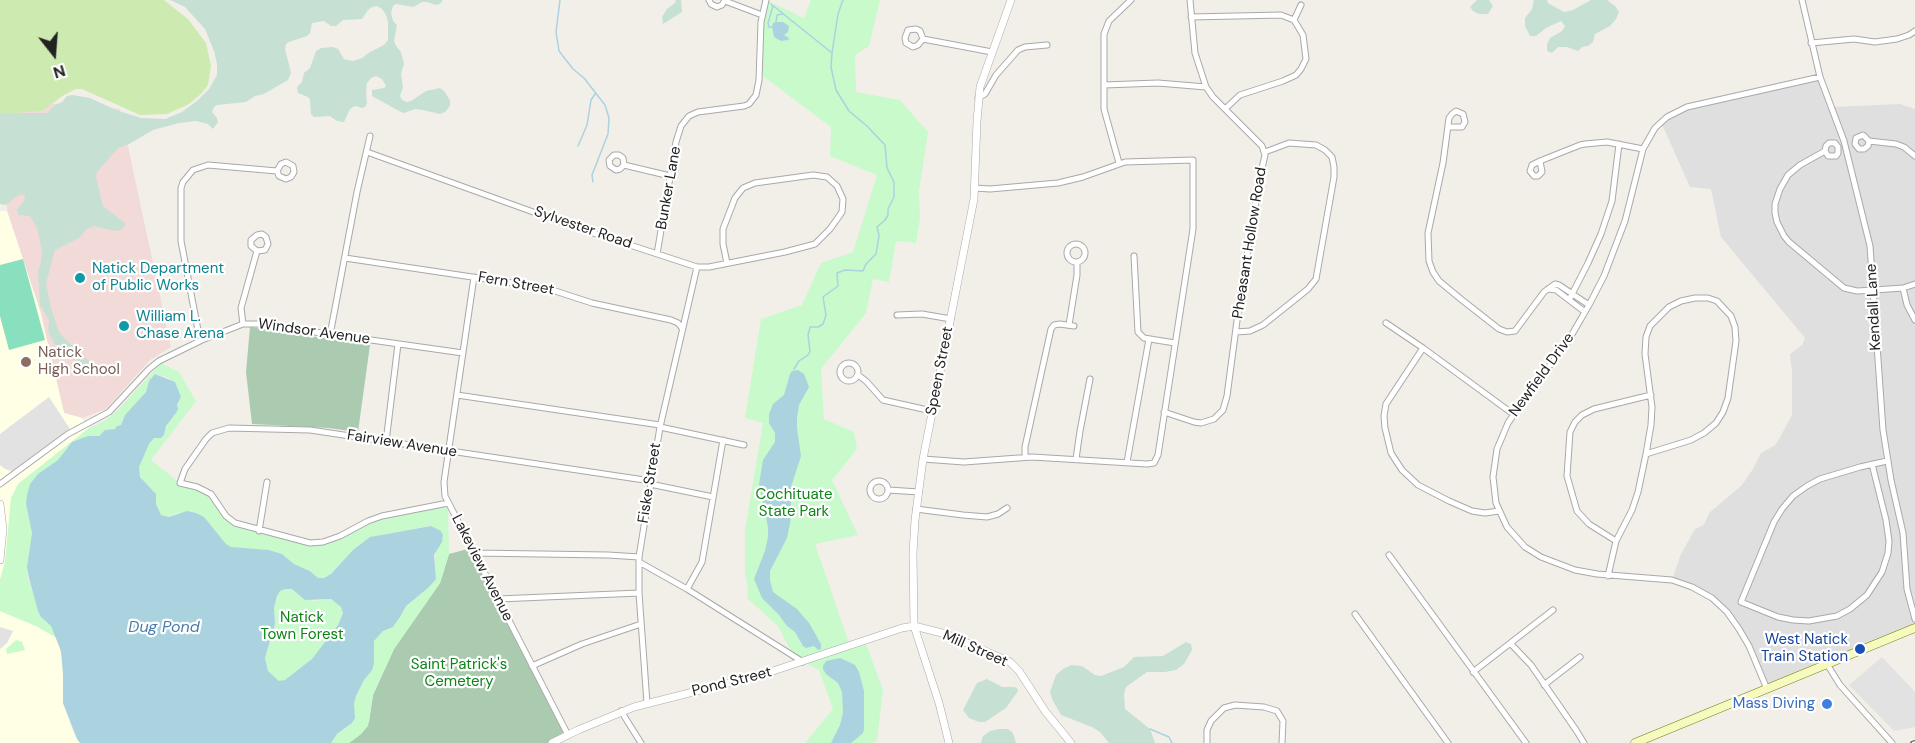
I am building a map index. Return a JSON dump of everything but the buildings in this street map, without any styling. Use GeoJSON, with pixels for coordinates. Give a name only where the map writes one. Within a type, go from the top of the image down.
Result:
{"type":"FeatureCollection","features":[{"type":"Feature","properties":{"kind":"main road"},"geometry":{"type":"LineString","coordinates":[[1635,743],[1915,628]]}},
{"type":"Feature","properties":{"kind":"street"},"geometry":{"type":"LineString","coordinates":[[709,0],[717,7],[725,1],[762,15]]}},
{"type":"Feature","properties":{"kind":"street","name":"Bunker Lane"},"geometry":{"type":"LineString","coordinates":[[657,254],[676,142],[681,126],[689,116],[708,109],[744,106],[749,104],[756,95],[759,80],[760,29],[766,0]]}},
{"type":"Feature","properties":{"kind":"street","name":"Speen Street"},"geometry":{"type":"LineString","coordinates":[[949,743],[939,703],[914,626],[913,553],[916,509],[923,459],[975,188],[978,99],[983,76],[1011,0]]}},
{"type":"Feature","properties":{"kind":"street"},"geometry":{"type":"LineString","coordinates":[[1119,163],[1105,118],[1103,42],[1109,21],[1131,0]]}},
{"type":"Feature","properties":{"kind":"street","name":"Pheasant Hollow Road"},"geometry":{"type":"LineString","coordinates":[[1164,412],[1201,423],[1208,422],[1223,410],[1265,152],[1262,146],[1206,87],[1196,53],[1190,0]]}},
{"type":"Feature","properties":{"kind":"street","name":"Kendall Lane"},"geometry":{"type":"LineString","coordinates":[[1802,0],[1820,77],[1844,141],[1870,246],[1880,404],[1887,461],[1903,533],[1907,589],[1915,620]]}},
{"type":"Feature","properties":{"kind":"street"},"geometry":{"type":"LineString","coordinates":[[1294,20],[1301,5]]}},
{"type":"Feature","properties":{"kind":"street"},"geometry":{"type":"LineString","coordinates":[[1191,16],[1287,16],[1294,20],[1300,28],[1305,43],[1306,59],[1301,69],[1291,78],[1240,95],[1225,109]]}},
{"type":"Feature","properties":{"kind":"street"},"geometry":{"type":"LineString","coordinates":[[1812,43],[1854,39],[1875,42],[1897,39],[1915,31]]}},
{"type":"Feature","properties":{"kind":"street"},"geometry":{"type":"LineString","coordinates":[[923,39],[992,52]]}},
{"type":"Feature","properties":{"kind":"street"},"geometry":{"type":"LineString","coordinates":[[978,99],[985,94],[996,75],[1018,50],[1047,45]]}},
{"type":"Feature","properties":{"kind":"street","name":"Newfield Drive"},"geometry":{"type":"LineString","coordinates":[[1767,689],[1749,646],[1739,629],[1727,612],[1712,598],[1692,587],[1672,580],[1608,576],[1563,567],[1533,552],[1513,534],[1499,511],[1493,485],[1494,467],[1501,440],[1513,414],[1567,343],[1604,276],[1622,231],[1643,149],[1651,134],[1667,117],[1694,105],[1820,77]]}},
{"type":"Feature","properties":{"kind":"street"},"geometry":{"type":"LineString","coordinates":[[1104,86],[1158,83],[1206,87]]}},
{"type":"Feature","properties":{"kind":"street"},"geometry":{"type":"LineString","coordinates":[[1448,127],[1428,233],[1427,248],[1433,273],[1445,288],[1499,329],[1507,332],[1515,331],[1532,307],[1555,284],[1589,305]]}},
{"type":"Feature","properties":{"kind":"street"},"geometry":{"type":"LineString","coordinates":[[330,335],[370,136]]}},
{"type":"Feature","properties":{"kind":"street"},"geometry":{"type":"LineString","coordinates":[[1869,141],[1896,144],[1915,156]]}},
{"type":"Feature","properties":{"kind":"street"},"geometry":{"type":"LineString","coordinates":[[1540,161],[1585,144],[1602,142],[1643,149]]}},
{"type":"Feature","properties":{"kind":"street"},"geometry":{"type":"LineString","coordinates":[[1236,332],[1250,331],[1263,325],[1316,279],[1334,177],[1335,167],[1332,157],[1316,145],[1289,143],[1265,152]]}},
{"type":"Feature","properties":{"kind":"street"},"geometry":{"type":"LineString","coordinates":[[1569,300],[1601,234],[1611,201],[1619,144]]}},
{"type":"Feature","properties":{"kind":"street"},"geometry":{"type":"LineString","coordinates":[[1825,151],[1800,165],[1783,182],[1775,204],[1777,222],[1788,242],[1838,285],[1850,290],[1903,288],[1915,284]]}},
{"type":"Feature","properties":{"kind":"street","name":"Sylvester Road"},"geometry":{"type":"LineString","coordinates":[[367,152],[572,226],[697,267],[727,263],[803,248],[819,240],[842,212],[841,192],[827,177],[813,175],[755,183],[743,188],[735,198],[723,229],[727,263]]}},
{"type":"Feature","properties":{"kind":"street"},"geometry":{"type":"LineString","coordinates":[[923,459],[964,462],[1025,457],[1154,463],[1157,459],[1194,223],[1193,160],[1119,163],[1083,177],[1058,183],[990,189],[975,188]]}},
{"type":"Feature","properties":{"kind":"street"},"geometry":{"type":"LineString","coordinates":[[202,340],[198,330],[181,241],[183,182],[193,170],[208,165],[278,171]]}},
{"type":"Feature","properties":{"kind":"street"},"geometry":{"type":"LineString","coordinates":[[624,165],[670,176]]}},
{"type":"Feature","properties":{"kind":"street"},"geometry":{"type":"LineString","coordinates":[[243,324],[241,308],[257,251]]}},
{"type":"Feature","properties":{"kind":"street"},"geometry":{"type":"LineString","coordinates":[[1134,256],[1138,332],[1147,338],[1174,343]]}},
{"type":"Feature","properties":{"kind":"street","name":"Fern Street"},"geometry":{"type":"LineString","coordinates":[[345,258],[546,288],[592,303],[671,320],[682,328]]}},
{"type":"Feature","properties":{"kind":"street"},"geometry":{"type":"LineString","coordinates":[[1025,457],[1025,447],[1051,329],[1057,324],[1071,325],[1077,262]]}},
{"type":"Feature","properties":{"kind":"street","name":"Fiske Street"},"geometry":{"type":"LineString","coordinates":[[646,703],[640,624],[639,560],[660,426],[697,267]]}},
{"type":"Feature","properties":{"kind":"street"},"geometry":{"type":"LineString","coordinates":[[448,503],[444,482],[474,277]]}},
{"type":"Feature","properties":{"kind":"street"},"geometry":{"type":"LineString","coordinates":[[1903,288],[1907,305],[1915,320]]}},
{"type":"Feature","properties":{"kind":"street"},"geometry":{"type":"LineString","coordinates":[[1548,289],[1556,290],[1585,312]]}},
{"type":"Feature","properties":{"kind":"street"},"geometry":{"type":"LineString","coordinates":[[1608,576],[1616,541],[1634,506],[1651,425],[1651,395],[1644,346],[1650,326],[1669,307],[1681,301],[1708,298],[1717,301],[1731,316],[1736,341],[1728,398],[1723,412],[1716,423],[1691,440],[1646,454]]}},
{"type":"Feature","properties":{"kind":"street"},"geometry":{"type":"LineString","coordinates":[[897,315],[922,314],[951,319]]}},
{"type":"Feature","properties":{"kind":"street","name":"Windsor Avenue"},"geometry":{"type":"LineString","coordinates":[[0,484],[68,434],[110,412],[159,361],[202,340],[243,324],[253,323],[463,353]]}},
{"type":"Feature","properties":{"kind":"street"},"geometry":{"type":"LineString","coordinates":[[1386,323],[1513,414]]}},
{"type":"Feature","properties":{"kind":"street"},"geometry":{"type":"LineString","coordinates":[[1127,462],[1147,338]]}},
{"type":"Feature","properties":{"kind":"street"},"geometry":{"type":"LineString","coordinates":[[386,442],[398,344]]}},
{"type":"Feature","properties":{"kind":"street"},"geometry":{"type":"LineString","coordinates":[[1423,348],[1386,404],[1385,428],[1391,453],[1402,470],[1418,485],[1472,511],[1485,513],[1499,511]]}},
{"type":"Feature","properties":{"kind":"street"},"geometry":{"type":"LineString","coordinates":[[858,375],[883,400],[932,411]]}},
{"type":"Feature","properties":{"kind":"street"},"geometry":{"type":"LineString","coordinates":[[1076,459],[1090,379]]}},
{"type":"Feature","properties":{"kind":"street"},"geometry":{"type":"LineString","coordinates":[[457,395],[660,426],[744,445]]}},
{"type":"Feature","properties":{"kind":"street"},"geometry":{"type":"LineString","coordinates":[[1616,541],[1589,524],[1577,511],[1568,476],[1570,432],[1582,415],[1594,409],[1651,395]]}},
{"type":"Feature","properties":{"kind":"street","name":"Fairview Avenue"},"geometry":{"type":"LineString","coordinates":[[180,483],[185,469],[212,433],[229,428],[310,430],[650,482],[713,497]]}},
{"type":"Feature","properties":{"kind":"street"},"geometry":{"type":"LineString","coordinates":[[687,589],[702,562],[723,440]]}},
{"type":"Feature","properties":{"kind":"street"},"geometry":{"type":"LineString","coordinates":[[1872,464],[1889,541],[1882,572],[1867,595],[1856,605],[1837,616],[1809,621],[1778,617],[1741,602],[1774,522],[1793,496],[1820,479],[1872,464],[1887,461]]}},
{"type":"Feature","properties":{"kind":"street"},"geometry":{"type":"LineString","coordinates":[[259,531],[267,482]]}},
{"type":"Feature","properties":{"kind":"street","name":"Lakeview Avenue"},"geometry":{"type":"LineString","coordinates":[[180,483],[211,494],[230,520],[259,531],[302,542],[316,543],[340,536],[368,520],[448,503],[568,735]]}},
{"type":"Feature","properties":{"kind":"street"},"geometry":{"type":"LineString","coordinates":[[888,490],[918,492]]}},
{"type":"Feature","properties":{"kind":"street"},"geometry":{"type":"LineString","coordinates":[[0,504],[3,528],[0,560]]}},
{"type":"Feature","properties":{"kind":"street"},"geometry":{"type":"LineString","coordinates":[[916,509],[987,517],[1007,508]]}},
{"type":"Feature","properties":{"kind":"street"},"geometry":{"type":"LineString","coordinates":[[474,553],[608,555],[639,560],[803,662]]}},
{"type":"Feature","properties":{"kind":"street"},"geometry":{"type":"LineString","coordinates":[[1389,555],[1526,743]]}},
{"type":"Feature","properties":{"kind":"street"},"geometry":{"type":"LineString","coordinates":[[498,599],[639,593]]}},
{"type":"Feature","properties":{"kind":"street"},"geometry":{"type":"LineString","coordinates":[[1473,672],[1553,610]]}},
{"type":"Feature","properties":{"kind":"street"},"geometry":{"type":"LineString","coordinates":[[1355,614],[1448,743]]}},
{"type":"Feature","properties":{"kind":"street"},"geometry":{"type":"LineString","coordinates":[[532,666],[593,640],[640,624]]}},
{"type":"Feature","properties":{"kind":"street","name":"Pond Street"},"geometry":{"type":"LineString","coordinates":[[552,743],[621,711],[764,674],[914,626]]}},
{"type":"Feature","properties":{"kind":"street","name":"Mill Street"},"geometry":{"type":"LineString","coordinates":[[914,626],[946,634],[1010,662],[1071,743]]}},
{"type":"Feature","properties":{"kind":"street"},"geometry":{"type":"LineString","coordinates":[[1511,644],[1531,665],[1584,743]]}},
{"type":"Feature","properties":{"kind":"street"},"geometry":{"type":"LineString","coordinates":[[1544,685],[1580,657]]}},
{"type":"Feature","properties":{"kind":"street"},"geometry":{"type":"LineString","coordinates":[[1827,664],[1840,686],[1892,743]]}},
{"type":"Feature","properties":{"kind":"street"},"geometry":{"type":"LineString","coordinates":[[1207,743],[1210,721],[1224,708],[1235,705],[1264,707],[1277,711],[1282,716],[1284,724],[1282,743]]}},
{"type":"Feature","properties":{"kind":"street"},"geometry":{"type":"LineString","coordinates":[[621,711],[641,743]]}},
{"type":"Feature","properties":{"kind":"shaded area"},"geometry":{"type":"Polygon","coordinates":[[[170,0],[443,0],[436,5],[422,2],[413,7],[396,4],[391,13],[397,25],[394,41],[401,52],[404,64],[401,74],[403,87],[400,96],[402,100],[411,101],[426,91],[440,88],[450,100],[450,106],[440,114],[415,109],[404,113],[399,111],[372,96],[372,90],[386,86],[382,79],[376,76],[367,83],[365,107],[355,106],[350,109],[344,122],[337,121],[330,116],[314,117],[311,114],[310,100],[298,93],[297,87],[302,82],[304,73],[310,68],[316,51],[333,47],[338,49],[344,59],[353,61],[384,45],[388,40],[388,21],[382,9],[377,6],[368,10],[362,19],[343,20],[336,26],[331,26],[324,21],[312,23],[307,36],[286,44],[285,49],[291,73],[288,80],[246,102],[217,105],[212,112],[218,122],[213,129],[208,124],[196,121],[179,123],[153,130],[118,148],[97,172],[96,177],[103,206],[126,224],[121,230],[115,231],[94,226],[87,229],[79,238],[55,250],[46,283],[59,332],[93,365],[96,371],[90,371],[54,343],[48,331],[49,320],[40,305],[38,271],[42,250],[37,228],[30,216],[19,215],[17,211],[25,196],[22,194],[6,205],[0,204],[0,113],[47,113],[67,96],[73,95],[90,98],[141,118],[165,119],[182,112],[209,89],[217,75],[217,64],[205,29],[185,7],[170,0]]]}},
{"type":"Feature","properties":{"kind":"shaded area"},"geometry":{"type":"Polygon","coordinates":[[[676,0],[681,0],[682,12],[663,24],[662,17],[676,0]]]}},
{"type":"Feature","properties":{"kind":"shaded area"},"geometry":{"type":"Polygon","coordinates":[[[1477,0],[1489,0],[1493,6],[1488,14],[1473,11],[1470,7],[1477,0]]]}},
{"type":"Feature","properties":{"kind":"shaded area"},"geometry":{"type":"Polygon","coordinates":[[[1534,0],[1547,0],[1548,3],[1564,12],[1573,10],[1591,0],[1607,0],[1619,12],[1610,26],[1595,34],[1593,42],[1588,46],[1578,51],[1558,47],[1552,53],[1547,51],[1547,44],[1550,38],[1562,31],[1565,26],[1561,21],[1536,36],[1530,36],[1525,26],[1525,18],[1532,9],[1534,0]]]}},
{"type":"Feature","properties":{"kind":"shaded area"},"geometry":{"type":"Polygon","coordinates":[[[1820,77],[1833,107],[1900,104],[1915,109],[1915,628],[1767,689],[1738,627],[1712,598],[1672,580],[1681,554],[1695,529],[1704,525],[1709,513],[1742,485],[1761,453],[1778,441],[1792,415],[1790,354],[1802,345],[1805,338],[1721,237],[1711,189],[1690,187],[1661,122],[1674,113],[1820,77]]]}},
{"type":"Feature","properties":{"kind":"shaded area"},"geometry":{"type":"Polygon","coordinates":[[[9,100],[120,109],[171,347],[150,360],[106,409],[82,418],[64,413],[40,311],[7,211],[9,100]]]}},
{"type":"Feature","properties":{"kind":"shaded area","name":"Natick High School"},"geometry":{"type":"Polygon","coordinates":[[[0,211],[7,211],[40,310],[64,413],[82,418],[89,428],[18,484],[0,580],[0,211]]]}},
{"type":"Feature","properties":{"kind":"shaded area"},"geometry":{"type":"Polygon","coordinates":[[[49,397],[70,429],[12,471],[5,469],[0,465],[0,434],[49,397]]]}},
{"type":"Feature","properties":{"kind":"shaded area"},"geometry":{"type":"Polygon","coordinates":[[[0,611],[36,626],[57,638],[63,661],[63,703],[80,743],[0,743],[0,611]]]}},
{"type":"Feature","properties":{"kind":"shaded area"},"geometry":{"type":"Polygon","coordinates":[[[0,627],[13,631],[7,643],[0,649],[0,627]]]}},
{"type":"Feature","properties":{"kind":"shaded area"},"geometry":{"type":"Polygon","coordinates":[[[1186,642],[1191,644],[1192,650],[1184,664],[1176,670],[1147,672],[1126,687],[1125,709],[1150,729],[1155,743],[1109,743],[1100,732],[1092,727],[1061,715],[1052,699],[1050,692],[1056,675],[1071,665],[1082,666],[1095,675],[1101,676],[1124,667],[1134,657],[1163,656],[1186,642]]]}},
{"type":"Feature","properties":{"kind":"shaded area"},"geometry":{"type":"Polygon","coordinates":[[[1882,657],[1915,692],[1915,727],[1894,731],[1849,685],[1882,657]]]}},
{"type":"Feature","properties":{"kind":"shaded area"},"geometry":{"type":"Polygon","coordinates":[[[987,679],[1002,687],[1017,688],[1018,691],[1006,708],[985,722],[979,722],[969,718],[963,710],[977,683],[987,679]]]}},
{"type":"Feature","properties":{"kind":"shaded area"},"geometry":{"type":"Polygon","coordinates":[[[999,729],[1008,729],[1013,733],[1016,743],[981,743],[983,736],[999,729]]]}},
{"type":"Feature","properties":{"kind":"green space"},"geometry":{"type":"Polygon","coordinates":[[[0,0],[164,0],[188,19],[206,43],[211,66],[208,85],[189,104],[167,114],[140,115],[82,89],[76,89],[42,111],[0,114],[0,0]]]}},
{"type":"Feature","properties":{"kind":"green space","name":"Cochituate State Park"},"geometry":{"type":"Polygon","coordinates":[[[766,0],[804,18],[811,0],[880,0],[869,46],[855,55],[856,92],[900,100],[928,132],[919,191],[920,219],[916,243],[896,241],[889,282],[873,279],[866,313],[821,369],[824,419],[854,432],[857,449],[832,480],[858,535],[815,544],[851,649],[866,644],[883,690],[877,739],[874,743],[805,743],[833,709],[819,670],[794,657],[778,626],[747,598],[745,530],[763,423],[745,418],[761,319],[802,305],[821,263],[853,252],[877,175],[830,156],[831,127],[760,74],[760,29],[766,0]]]}},
{"type":"Feature","properties":{"kind":"green space"},"geometry":{"type":"Polygon","coordinates":[[[23,259],[45,340],[9,350],[0,316],[0,265],[23,259]]]}},
{"type":"Feature","properties":{"kind":"green space"},"geometry":{"type":"Polygon","coordinates":[[[250,327],[370,345],[358,432],[252,424],[246,372],[250,327]]]}},
{"type":"Feature","properties":{"kind":"green space","name":"Natick Town Forest"},"geometry":{"type":"Polygon","coordinates":[[[161,363],[179,372],[196,401],[151,460],[180,483],[205,491],[230,520],[293,540],[323,542],[368,521],[448,503],[449,554],[440,583],[394,649],[373,695],[368,726],[349,743],[331,743],[337,734],[352,723],[356,696],[374,664],[374,641],[383,631],[393,627],[406,606],[428,588],[436,572],[434,562],[437,548],[431,526],[379,535],[361,543],[331,574],[318,578],[282,554],[269,550],[232,548],[204,518],[177,513],[169,517],[161,515],[154,491],[143,481],[138,472],[141,459],[149,444],[154,438],[161,438],[164,435],[166,426],[176,413],[181,397],[169,378],[156,374],[149,381],[146,392],[125,415],[121,425],[115,429],[105,430],[99,436],[88,436],[67,448],[58,460],[30,484],[26,504],[32,533],[27,567],[28,578],[41,617],[51,626],[57,638],[36,626],[0,611],[0,580],[5,562],[11,498],[18,484],[89,428],[104,421],[117,411],[161,363]]]}},
{"type":"Feature","properties":{"kind":"green space","name":"Saint Patrick's Cemetery"},"geometry":{"type":"Polygon","coordinates":[[[471,548],[568,735],[552,743],[349,743],[361,734],[369,722],[373,695],[394,649],[440,583],[449,554],[471,548]]]}},
{"type":"Feature","properties":{"kind":"green space","name":"Natick Town Forest"},"geometry":{"type":"Polygon","coordinates":[[[292,589],[300,596],[312,601],[331,599],[341,607],[343,612],[338,625],[312,660],[285,681],[278,681],[268,671],[265,658],[275,624],[274,608],[277,596],[280,591],[292,589]]]}},
{"type":"Feature","properties":{"kind":"green space"},"geometry":{"type":"Polygon","coordinates":[[[16,640],[22,642],[25,650],[7,654],[6,649],[16,640]]]}},
{"type":"Feature","properties":{"kind":"water"},"geometry":{"type":"Polygon","coordinates":[[[776,22],[783,22],[789,26],[788,32],[784,35],[789,38],[788,40],[781,41],[774,37],[772,27],[776,22]]]}},
{"type":"Feature","properties":{"kind":"water"},"geometry":{"type":"Polygon","coordinates":[[[798,370],[804,374],[809,387],[799,405],[797,418],[801,456],[791,487],[791,518],[787,538],[770,571],[770,580],[773,592],[797,609],[809,623],[821,644],[821,649],[818,650],[814,646],[806,648],[803,646],[795,632],[762,598],[754,579],[768,537],[759,484],[763,460],[775,442],[775,433],[769,423],[769,414],[773,404],[784,395],[790,374],[798,370]]]}},
{"type":"Feature","properties":{"kind":"water","name":"Dug Pond"},"geometry":{"type":"Polygon","coordinates":[[[155,374],[175,382],[181,397],[177,405],[178,409],[166,426],[164,435],[161,438],[154,438],[149,444],[139,467],[140,477],[156,494],[156,504],[161,515],[169,517],[187,511],[196,513],[204,517],[231,547],[269,550],[282,554],[318,578],[331,574],[353,550],[370,537],[431,526],[441,531],[442,542],[434,555],[436,579],[406,606],[393,627],[383,631],[374,641],[374,664],[356,696],[355,718],[337,734],[331,743],[80,743],[77,739],[63,703],[61,651],[51,626],[38,611],[29,578],[27,567],[32,533],[26,504],[27,495],[30,484],[38,474],[58,460],[72,442],[88,436],[99,436],[105,430],[115,429],[121,425],[125,415],[146,392],[149,381],[155,374]],[[292,589],[280,591],[277,596],[274,608],[275,624],[265,658],[268,671],[279,681],[285,680],[312,659],[338,625],[343,613],[341,607],[331,599],[305,600],[292,589]]]}},
{"type":"Feature","properties":{"kind":"water"},"geometry":{"type":"Polygon","coordinates":[[[840,658],[855,665],[864,691],[863,733],[851,743],[831,743],[843,713],[842,692],[838,683],[826,674],[823,666],[826,661],[840,658]]]}},
{"type":"Feature","properties":{"kind":"waterway"},"geometry":{"type":"LineString","coordinates":[[560,0],[556,32],[559,51],[605,105],[609,118],[608,134],[592,175],[593,182]]}},
{"type":"Feature","properties":{"kind":"waterway"},"geometry":{"type":"LineString","coordinates":[[794,369],[810,351],[808,335],[810,327],[823,324],[826,315],[823,297],[838,286],[837,273],[845,270],[863,271],[866,264],[876,254],[879,236],[877,227],[888,215],[888,209],[894,197],[894,182],[887,168],[885,145],[849,111],[836,90],[831,67],[832,53],[838,14],[843,0]]}},
{"type":"Feature","properties":{"kind":"waterway"},"geometry":{"type":"LineString","coordinates":[[771,4],[832,53]]}},
{"type":"Feature","properties":{"kind":"waterway"},"geometry":{"type":"LineString","coordinates":[[772,27],[769,27],[768,23],[773,6]]}},
{"type":"Feature","properties":{"kind":"waterway"},"geometry":{"type":"LineString","coordinates":[[776,22],[777,15],[783,14]]}},
{"type":"Feature","properties":{"kind":"waterway"},"geometry":{"type":"LineString","coordinates":[[578,146],[587,125],[591,100],[595,94]]}},
{"type":"Feature","properties":{"kind":"waterway"},"geometry":{"type":"LineString","coordinates":[[1150,729],[1169,737],[1172,743]]}},
{"type":"Feature","properties":{"kind":"place","name":"Natick Department of Public Works"},"geometry":{"type":"Point","coordinates":[80,278]}},
{"type":"Feature","properties":{"kind":"place","name":"William L. Chase Arena"},"geometry":{"type":"Point","coordinates":[124,326]}},
{"type":"Feature","properties":{"kind":"place","name":"Natick High School"},"geometry":{"type":"Point","coordinates":[26,362]}},
{"type":"Feature","properties":{"kind":"place","name":"West Natick Train Station"},"geometry":{"type":"Point","coordinates":[1860,649]}},
{"type":"Feature","properties":{"kind":"place","name":"Mass Diving"},"geometry":{"type":"Point","coordinates":[1827,704]}}]}
